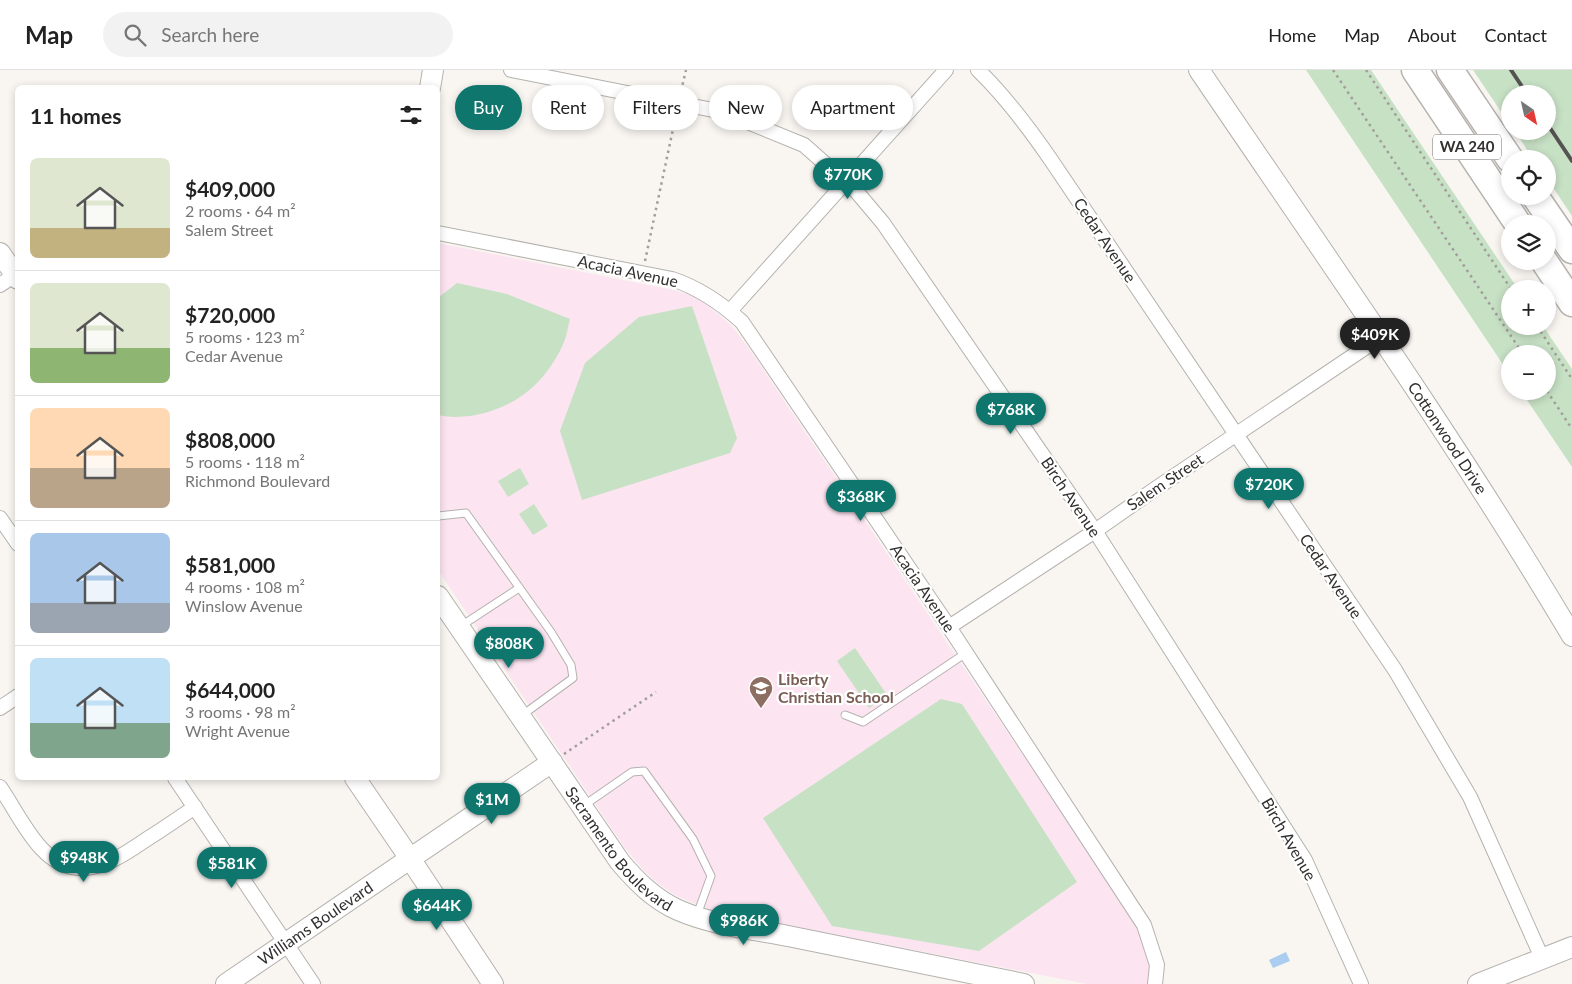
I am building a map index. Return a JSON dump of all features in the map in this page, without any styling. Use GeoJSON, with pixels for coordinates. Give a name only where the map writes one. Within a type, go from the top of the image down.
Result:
{"type":"FeatureCollection","features":[{"type":"Feature","properties":{"kind":"highway","name":"WA 240"},"geometry":{"type":"LineString","coordinates":[[1415,70],[1512,215]]}},
{"type":"Feature","properties":{"kind":"highway","name":"WA 240"},"geometry":{"type":"LineString","coordinates":[[1450,70],[1504,150]]}},
{"type":"Feature","properties":{"kind":"highway"},"geometry":{"type":"LineString","coordinates":[[1542,205],[1572,250]]}},
{"type":"Feature","properties":{"kind":"highway"},"geometry":{"type":"LineString","coordinates":[[1550,270],[1572,303]]}},
{"type":"Feature","properties":{"kind":"street"},"geometry":{"type":"LineString","coordinates":[[430,85],[433,70]]}},
{"type":"Feature","properties":{"kind":"street","name":"Birch Avenue"},"geometry":{"type":"LineString","coordinates":[[511,70],[723,112],[804,145],[856,191],[883,223],[1095,531],[1305,860],[1362,984]]}},
{"type":"Feature","properties":{"kind":"street"},"geometry":{"type":"LineString","coordinates":[[730,311],[946,70]]}},
{"type":"Feature","properties":{"kind":"street","name":"Cedar Avenue"},"geometry":{"type":"LineString","coordinates":[[978,70],[1021,116],[1395,670],[1470,797],[1542,958]]}},
{"type":"Feature","properties":{"kind":"street","name":"Cottonwood Drive"},"geometry":{"type":"LineString","coordinates":[[1199,70],[1381,337],[1512,537],[1572,636]]}},
{"type":"Feature","properties":{"kind":"street","name":"Acacia Avenue"},"geometry":{"type":"LineString","coordinates":[[440,233],[672,279],[705,293],[742,322],[949,627],[1144,925],[1157,965],[1155,984]]}},
{"type":"Feature","properties":{"kind":"street"},"geometry":{"type":"LineString","coordinates":[[0,253],[12,278]]}},
{"type":"Feature","properties":{"kind":"street","name":"Salem Street"},"geometry":{"type":"LineString","coordinates":[[949,627],[1095,531],[1381,337]]}},
{"type":"Feature","properties":{"kind":"street"},"geometry":{"type":"LineString","coordinates":[[0,518],[15,540]]}},
{"type":"Feature","properties":{"kind":"street","name":"Sacramento Boulevard"},"geometry":{"type":"LineString","coordinates":[[440,599],[620,862],[653,895],[696,918],[716,923],[785,935],[1024,984]]}},
{"type":"Feature","properties":{"kind":"street"},"geometry":{"type":"LineString","coordinates":[[0,708],[15,698]]}},
{"type":"Feature","properties":{"kind":"street","name":"Williams Boulevard"},"geometry":{"type":"LineString","coordinates":[[226,984],[411,860],[552,762]]}},
{"type":"Feature","properties":{"kind":"street"},"geometry":{"type":"LineString","coordinates":[[176,780],[313,984]]}},
{"type":"Feature","properties":{"kind":"street"},"geometry":{"type":"LineString","coordinates":[[356,780],[493,984]]}},
{"type":"Feature","properties":{"kind":"street"},"geometry":{"type":"LineString","coordinates":[[0,787],[40,847],[58,862],[77,868],[98,867],[108,863],[195,807]]}},
{"type":"Feature","properties":{"kind":"street"},"geometry":{"type":"LineString","coordinates":[[1478,984],[1572,947]]}},
{"type":"Feature","properties":{"kind":"lane"},"geometry":{"type":"LineString","coordinates":[[440,516],[466,513],[551,632],[571,665],[573,678],[520,716]]}},
{"type":"Feature","properties":{"kind":"lane"},"geometry":{"type":"LineString","coordinates":[[459,628],[519,588]]}},
{"type":"Feature","properties":{"kind":"lane"},"geometry":{"type":"LineString","coordinates":[[845,715],[863,722],[966,653]]}},
{"type":"Feature","properties":{"kind":"lane"},"geometry":{"type":"LineString","coordinates":[[582,806],[632,772],[644,771],[692,839],[711,876],[696,918]]}},
{"type":"Feature","properties":{"kind":"path"},"geometry":{"type":"LineString","coordinates":[[683,85],[686,70]]}},
{"type":"Feature","properties":{"kind":"path"},"geometry":{"type":"LineString","coordinates":[[1332,70],[1517,345]]}},
{"type":"Feature","properties":{"kind":"path"},"geometry":{"type":"LineString","coordinates":[[1366,70],[1505,280]]}},
{"type":"Feature","properties":{"kind":"path"},"geometry":{"type":"LineString","coordinates":[[645,262],[673,130]]}},
{"type":"Feature","properties":{"kind":"path"},"geometry":{"type":"LineString","coordinates":[[1543,335],[1572,379]]}},
{"type":"Feature","properties":{"kind":"path"},"geometry":{"type":"LineString","coordinates":[[1553,400],[1572,429]]}},
{"type":"Feature","properties":{"kind":"path"},"geometry":{"type":"LineString","coordinates":[[552,762],[656,692]]}},
{"type":"Feature","properties":{"kind":"shaded area","name":"Liberty Christian School"},"geometry":{"type":"Polygon","coordinates":[[[440,243],[674,290],[703,302],[730,324],[748,347],[1138,926],[1150,962],[1149,984],[1087,984],[706,909],[675,895],[660,885],[645,872],[624,847],[440,573],[440,243]]]}},
{"type":"Feature","properties":{"kind":"green space"},"geometry":{"type":"Polygon","coordinates":[[[1306,70],[1371,70],[1501,264],[1501,270],[1505,270],[1512,280],[1501,280],[1501,335],[1549,335],[1556,345],[1501,345],[1501,362],[1306,70]]]}},
{"type":"Feature","properties":{"kind":"green space"},"geometry":{"type":"Polygon","coordinates":[[[1473,70],[1572,70],[1572,216],[1556,192],[1556,150],[1527,150],[1521,140],[1556,140],[1556,85],[1501,85],[1501,112],[1473,70]]]}},
{"type":"Feature","properties":{"kind":"green space"},"geometry":{"type":"Polygon","coordinates":[[[457,283],[507,294],[570,319],[565,339],[555,360],[538,382],[513,401],[489,412],[476,415],[463,417],[440,415],[440,296],[457,283]]]}},
{"type":"Feature","properties":{"kind":"green space"},"geometry":{"type":"Polygon","coordinates":[[[692,306],[737,438],[730,453],[582,500],[560,431],[585,363],[639,317],[692,306]]]}},
{"type":"Feature","properties":{"kind":"green space"},"geometry":{"type":"Polygon","coordinates":[[[1556,345],[1572,369],[1572,467],[1527,400],[1556,400],[1556,345]]]}},
{"type":"Feature","properties":{"kind":"green space"},"geometry":{"type":"Polygon","coordinates":[[[520,468],[529,484],[508,497],[498,481],[520,468]]]}},
{"type":"Feature","properties":{"kind":"green space"},"geometry":{"type":"Polygon","coordinates":[[[534,504],[548,526],[533,535],[519,514],[534,504]]]}},
{"type":"Feature","properties":{"kind":"green space"},"geometry":{"type":"Polygon","coordinates":[[[855,648],[887,695],[869,708],[837,661],[855,648]]]}},
{"type":"Feature","properties":{"kind":"green space"},"geometry":{"type":"Polygon","coordinates":[[[941,699],[962,704],[1077,882],[979,951],[832,926],[763,818],[941,699]]]}},
{"type":"Feature","properties":{"kind":"water"},"geometry":{"type":"Polygon","coordinates":[[[1286,952],[1290,961],[1273,968],[1269,960],[1286,952]]]}},
{"type":"Feature","properties":{"kind":"railway"},"geometry":{"type":"LineString","coordinates":[[1511,70],[1521,85]]}},
{"type":"Feature","properties":{"kind":"railway"},"geometry":{"type":"LineString","coordinates":[[1556,137],[1572,161]]}},
{"type":"Feature","properties":{"kind":"place","name":"Liberty Christian School"},"geometry":{"type":"Point","coordinates":[761,709]}}]}
